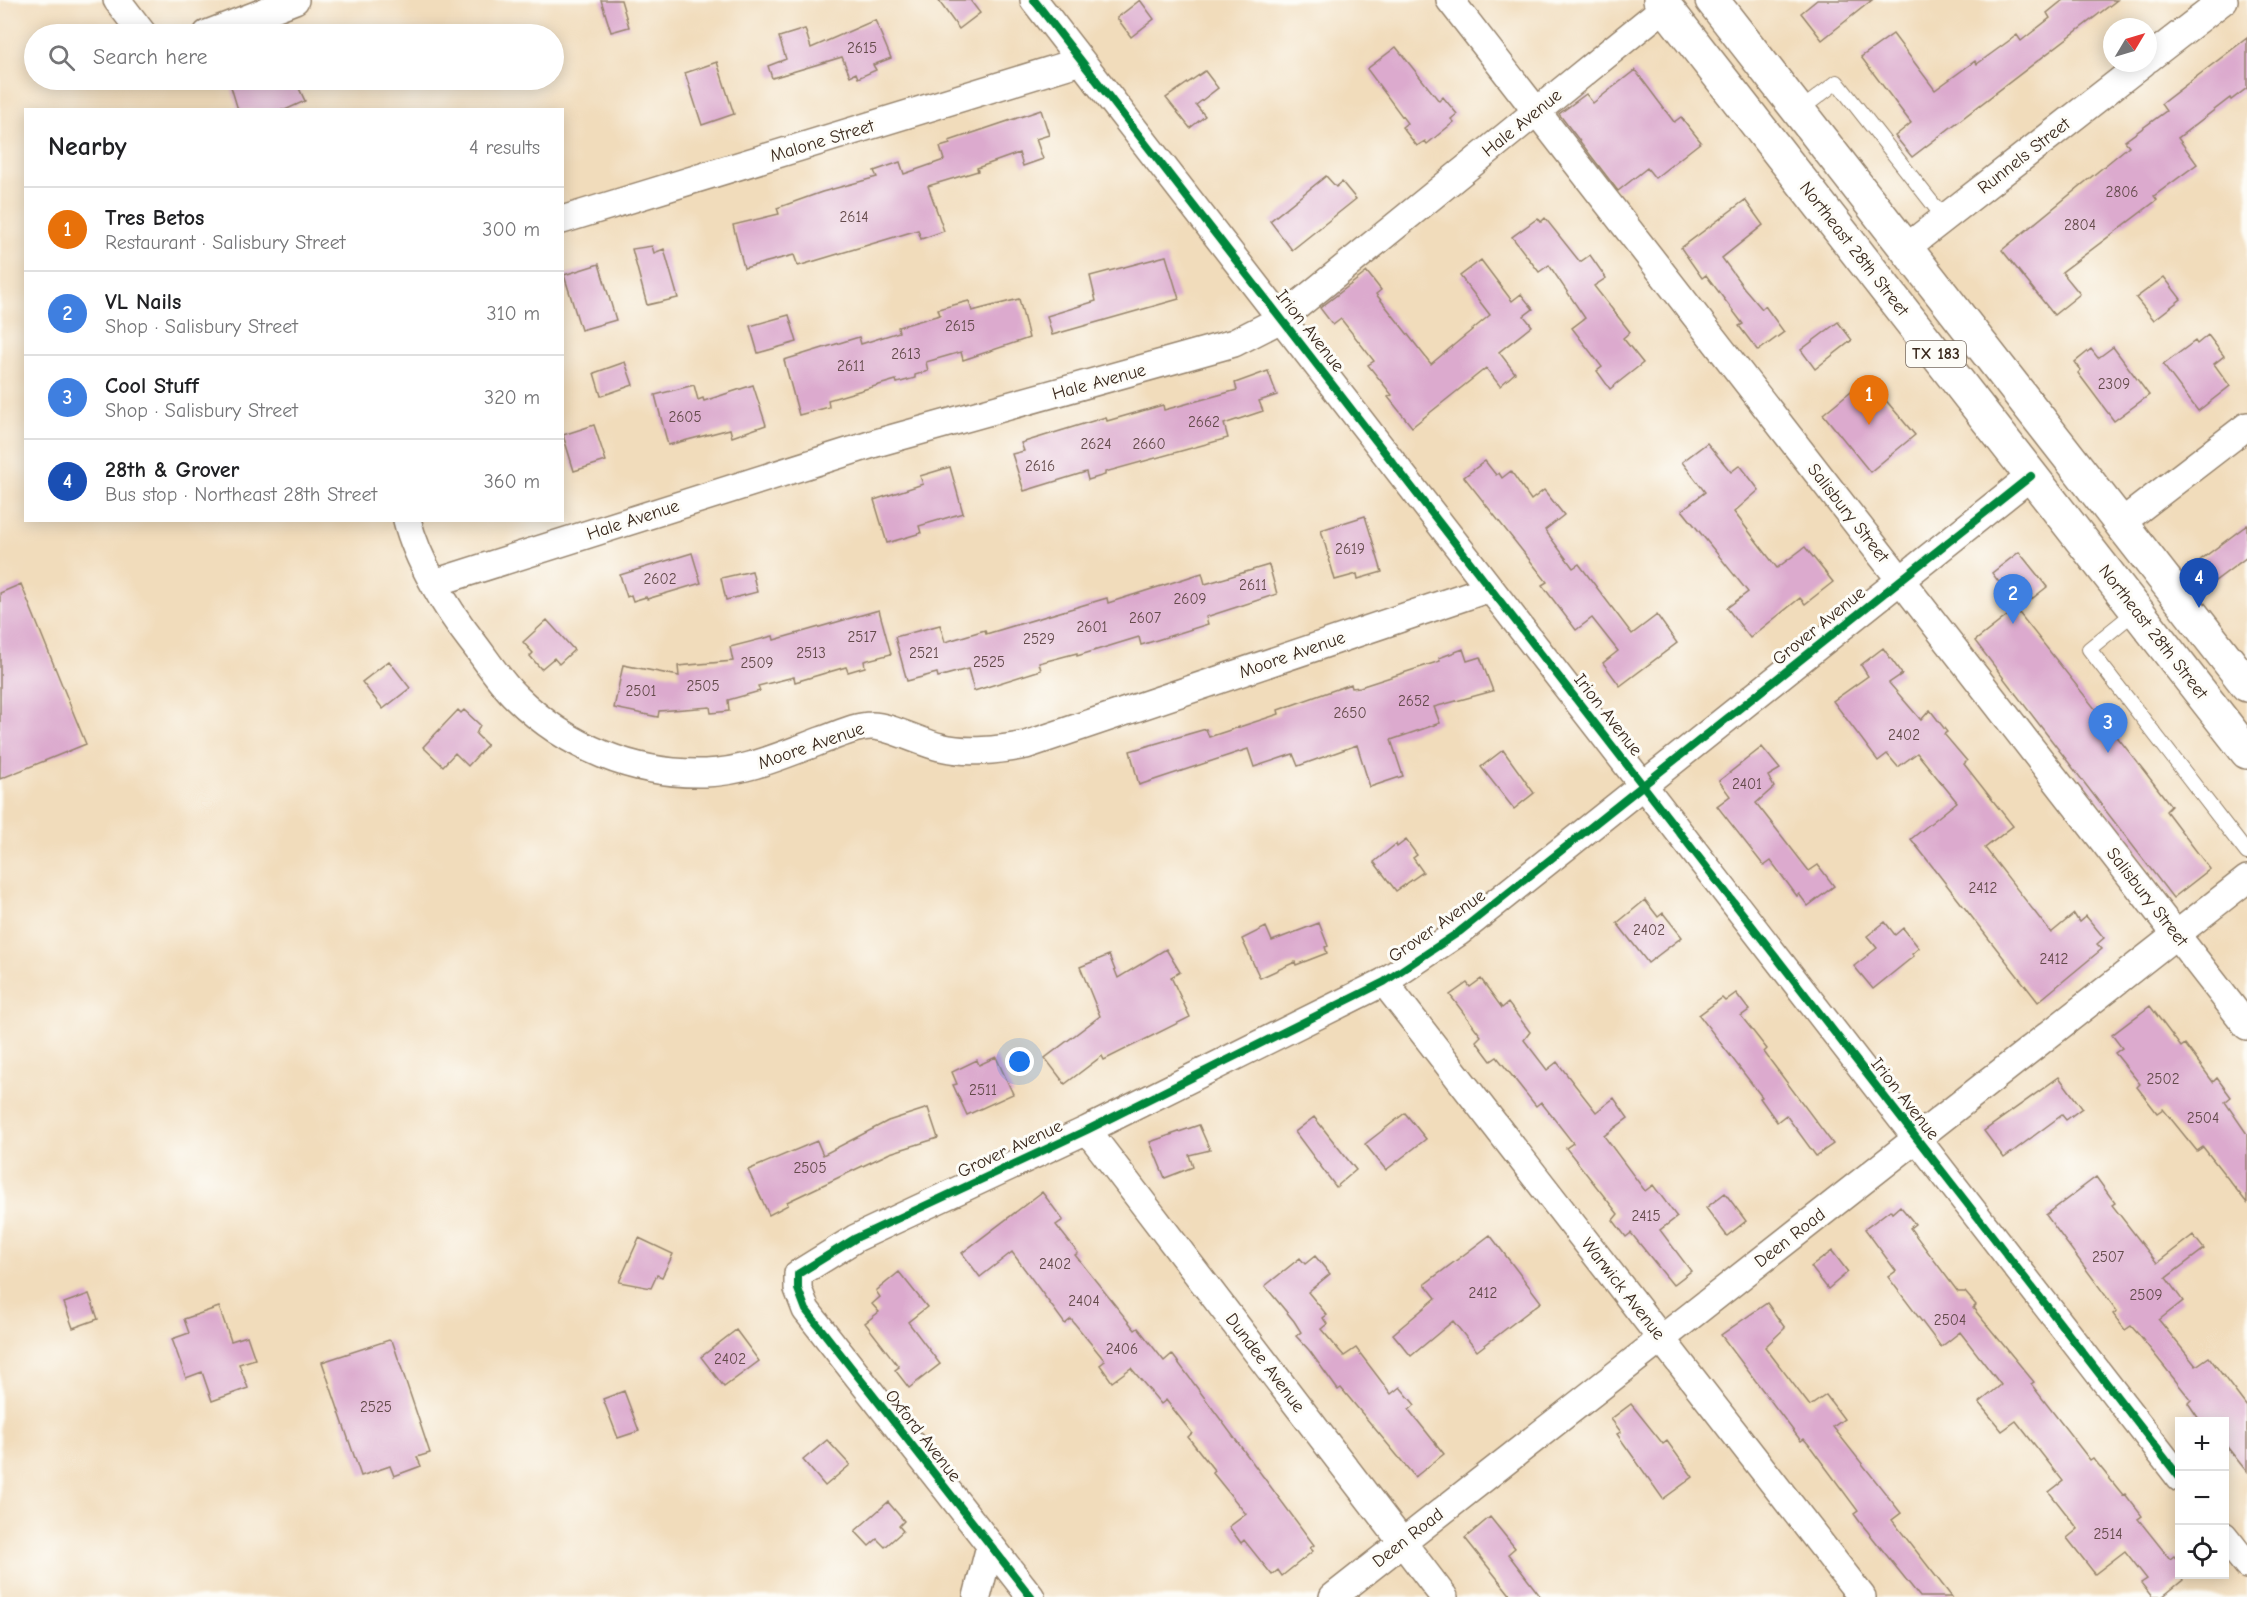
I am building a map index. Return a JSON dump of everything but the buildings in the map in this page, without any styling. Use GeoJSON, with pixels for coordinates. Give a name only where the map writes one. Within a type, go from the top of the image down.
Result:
{"type":"FeatureCollection","features":[{"type":"Feature","properties":{"kind":"main road","name":"TX 183"},"geometry":{"type":"LineString","coordinates":[[1712,0],[2121,523],[2243,673]]}},
{"type":"Feature","properties":{"kind":"main road","name":"Northeast 28th Street"},"geometry":{"type":"LineString","coordinates":[[1664,2],[2247,752]]}},
{"type":"Feature","properties":{"kind":"street"},"geometry":{"type":"LineString","coordinates":[[117,0],[135,24]]}},
{"type":"Feature","properties":{"kind":"street"},"geometry":{"type":"LineString","coordinates":[[233,24],[295,0]]}},
{"type":"Feature","properties":{"kind":"street","name":"Irion Avenue"},"geometry":{"type":"LineString","coordinates":[[1034,0],[2175,1472]]}},
{"type":"Feature","properties":{"kind":"street","name":"Salisbury Street"},"geometry":{"type":"LineString","coordinates":[[1450,0],[2247,1026]]}},
{"type":"Feature","properties":{"kind":"street"},"geometry":{"type":"LineString","coordinates":[[2157,52],[2224,0]]}},
{"type":"Feature","properties":{"kind":"street","name":"Hale Avenue"},"geometry":{"type":"LineString","coordinates":[[434,583],[876,443],[1234,343],[1281,319],[1538,111],[1664,2]]}},
{"type":"Feature","properties":{"kind":"street","name":"Malone Street"},"geometry":{"type":"LineString","coordinates":[[564,219],[1081,61]]}},
{"type":"Feature","properties":{"kind":"street","name":"Runnels Street"},"geometry":{"type":"LineString","coordinates":[[1906,248],[2131,72]]}},
{"type":"Feature","properties":{"kind":"street"},"geometry":{"type":"LineString","coordinates":[[2121,523],[2247,426]]}},
{"type":"Feature","properties":{"kind":"street","name":"Grover Avenue"},"geometry":{"type":"LineString","coordinates":[[798,1289],[798,1274],[856,1238],[1087,1130],[1384,982],[1459,932],[2031,476]]}},
{"type":"Feature","properties":{"kind":"street","name":"Moore Avenue"},"geometry":{"type":"LineString","coordinates":[[408,522],[434,583],[458,623],[516,697],[558,731],[600,755],[640,768],[706,773],[749,767],[872,725],[941,748],[994,751],[1026,745],[1490,588]]}},
{"type":"Feature","properties":{"kind":"street","name":"Deen Road"},"geometry":{"type":"LineString","coordinates":[[1333,1597],[2247,879]]}},
{"type":"Feature","properties":{"kind":"street","name":"Warwick Avenue"},"geometry":{"type":"LineString","coordinates":[[1384,982],[1862,1597]]}},
{"type":"Feature","properties":{"kind":"street","name":"Dundee Avenue"},"geometry":{"type":"LineString","coordinates":[[1087,1130],[1444,1597]]}},
{"type":"Feature","properties":{"kind":"street","name":"Oxford Avenue"},"geometry":{"type":"LineString","coordinates":[[798,1289],[806,1310],[1030,1597]]}},
{"type":"Feature","properties":{"kind":"street"},"geometry":{"type":"LineString","coordinates":[[2229,1542],[2247,1564]]}},
{"type":"Feature","properties":{"kind":"street"},"geometry":{"type":"LineString","coordinates":[[976,1597],[990,1546]]}},
{"type":"Feature","properties":{"kind":"lane"},"geometry":{"type":"LineString","coordinates":[[1799,111],[1837,82],[1944,218]]}},
{"type":"Feature","properties":{"kind":"lane"},"geometry":{"type":"LineString","coordinates":[[2136,611],[2089,649],[2247,853]]}},
{"type":"Feature","properties":{"kind":"cycle path"},"geometry":{"type":"LineString","coordinates":[[1034,0],[2175,1472]]}},
{"type":"Feature","properties":{"kind":"cycle path"},"geometry":{"type":"LineString","coordinates":[[1031,1597],[806,1310],[798,1289],[798,1274],[856,1238],[1087,1130],[1384,982],[1459,932],[2031,476]]}},
{"type":"Feature","properties":{"kind":"place","name":"Tres Betos"},"geometry":{"type":"Point","coordinates":[1869,425]}},
{"type":"Feature","properties":{"kind":"place","name":"28th & Grover"},"geometry":{"type":"Point","coordinates":[2199,608]}},
{"type":"Feature","properties":{"kind":"place","name":"VL Nails"},"geometry":{"type":"Point","coordinates":[2013,624]}},
{"type":"Feature","properties":{"kind":"place","name":"Cool Stuff"},"geometry":{"type":"Point","coordinates":[2108,753]}}]}
